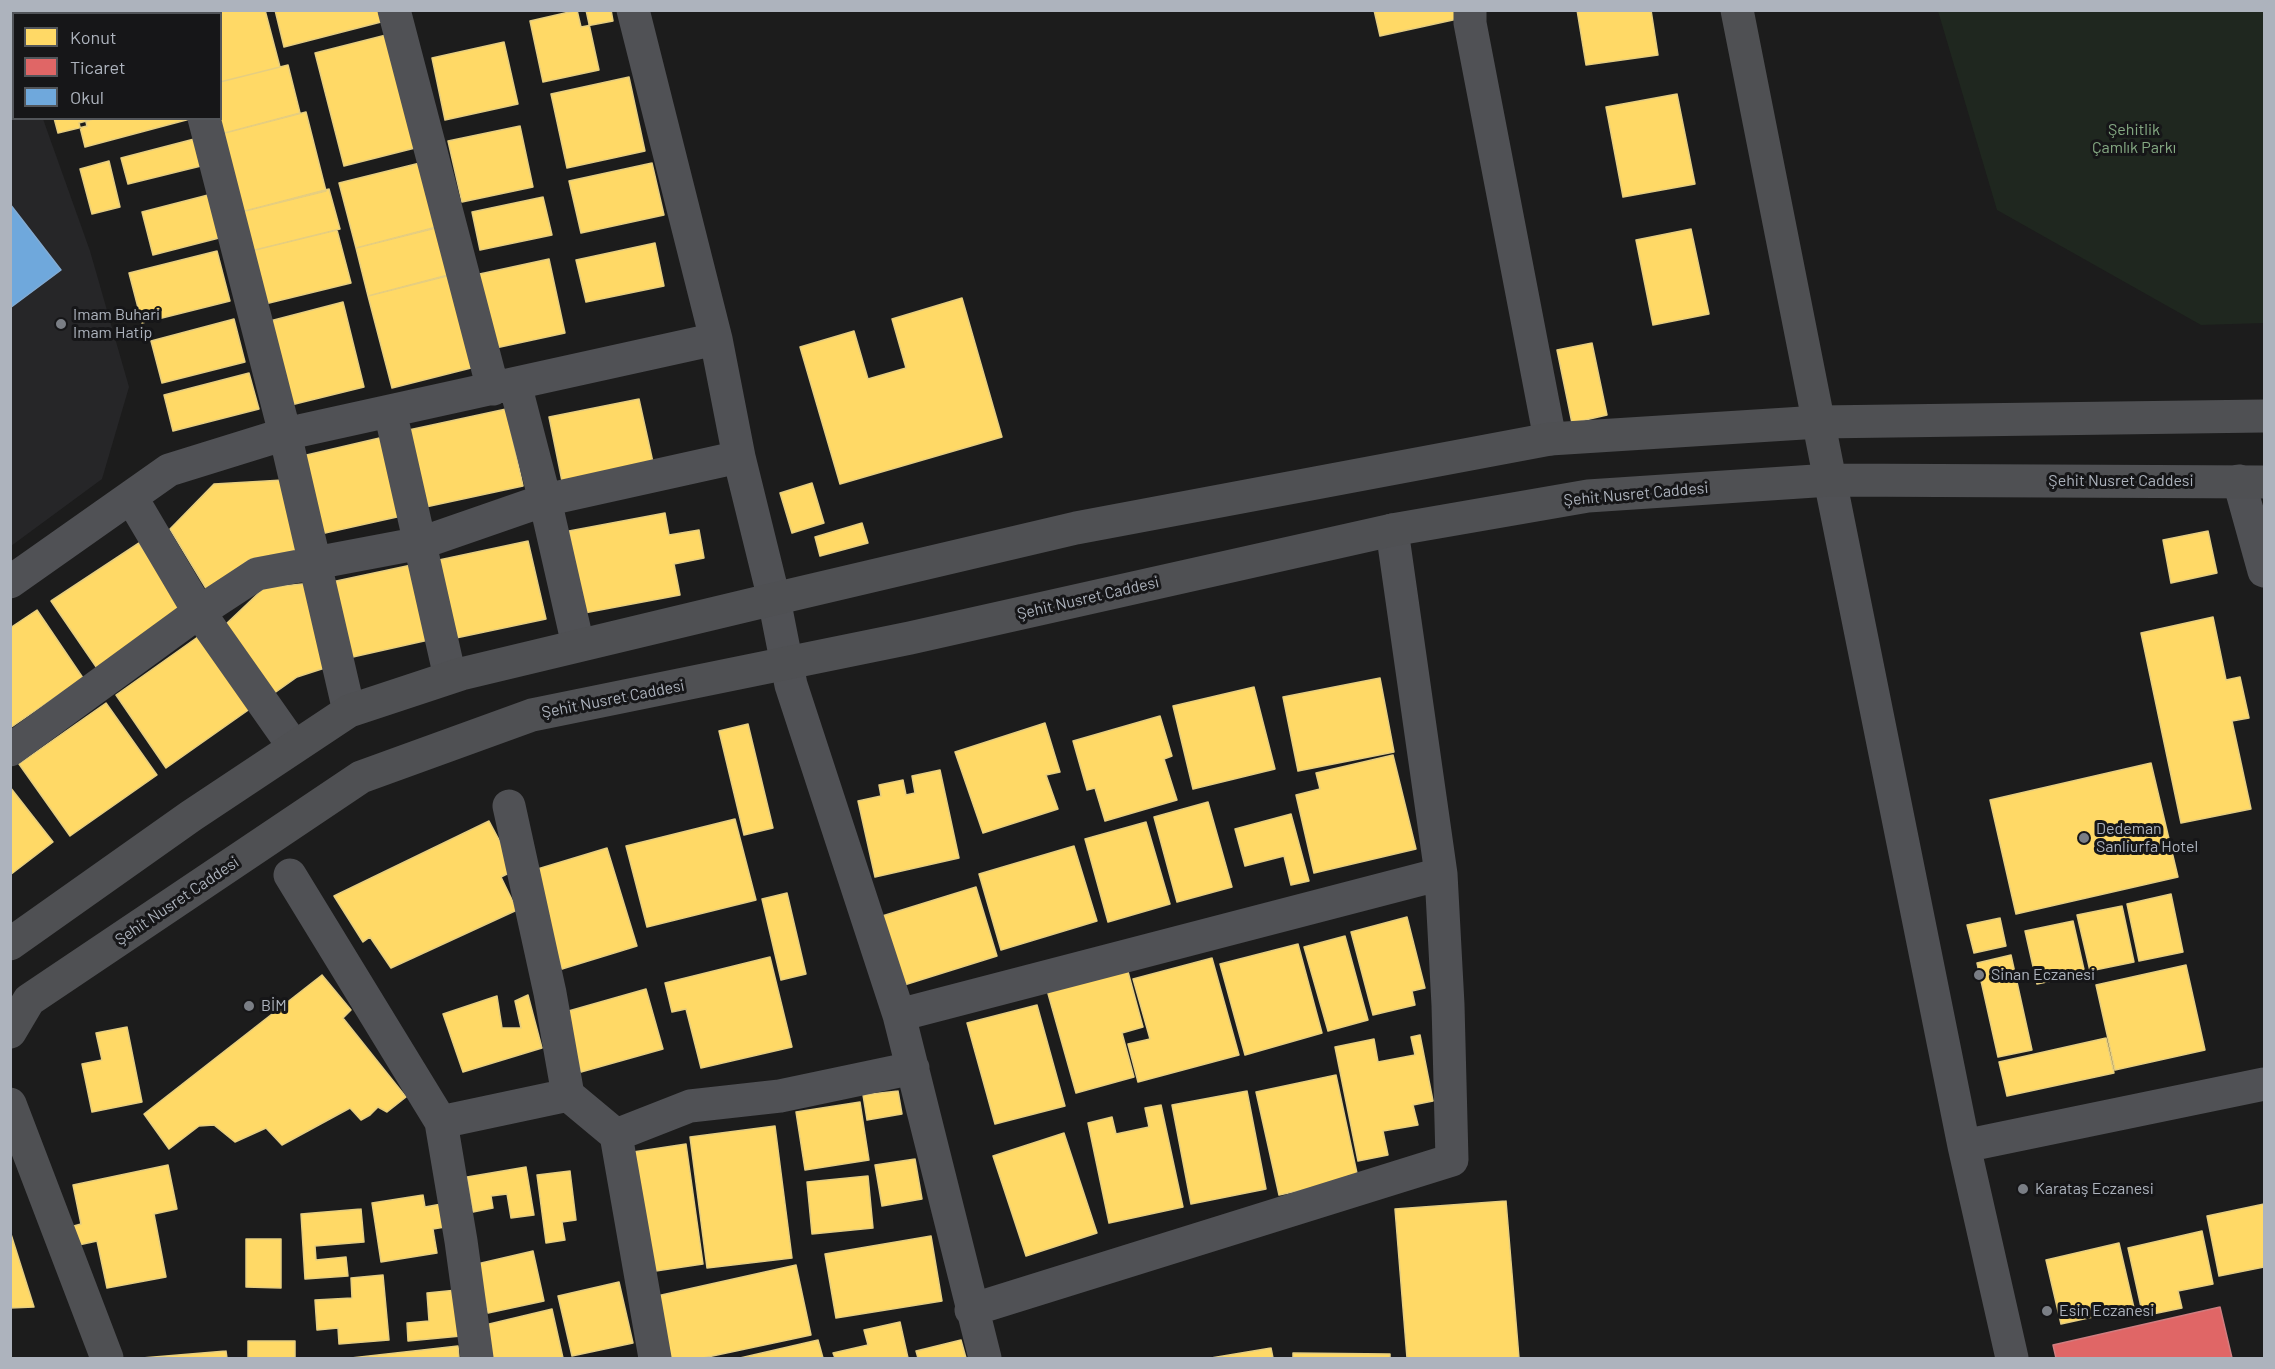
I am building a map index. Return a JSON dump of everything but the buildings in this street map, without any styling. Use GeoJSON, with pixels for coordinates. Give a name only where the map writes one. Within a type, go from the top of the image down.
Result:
{"type":"FeatureCollection","features":[{"type":"Feature","properties":{"kind":"main road"},"geometry":{"type":"LineString","coordinates":[[1737,10],[1830,480]]}},
{"type":"Feature","properties":{"kind":"main road"},"geometry":{"type":"LineString","coordinates":[[10,944],[190,816],[349,711],[450,677],[1076,528],[1550,439],[1819,422],[2265,416]]}},
{"type":"Feature","properties":{"kind":"main road","name":"Şehit Nusret Caddesi"},"geometry":{"type":"LineString","coordinates":[[10,1032],[29,1000],[361,777],[532,715],[787,664],[1392,530],[1588,496],[1830,480],[2252,481]]}},
{"type":"Feature","properties":{"kind":"main road"},"geometry":{"type":"LineString","coordinates":[[10,1104],[107,1359]]}},
{"type":"Feature","properties":{"kind":"street"},"geometry":{"type":"LineString","coordinates":[[394,10],[504,386],[545,500],[578,645]]}},
{"type":"Feature","properties":{"kind":"street"},"geometry":{"type":"LineString","coordinates":[[633,10],[716,339],[739,457],[774,599],[791,685],[899,1015],[984,1359]]}},
{"type":"Feature","properties":{"kind":"street"},"geometry":{"type":"LineString","coordinates":[[1470,10],[1470,23],[1550,439]]}},
{"type":"Feature","properties":{"kind":"street"},"geometry":{"type":"LineString","coordinates":[[205,120],[317,563],[349,711]]}},
{"type":"Feature","properties":{"kind":"street"},"geometry":{"type":"LineString","coordinates":[[10,582],[169,470],[285,434],[716,339]]}},
{"type":"Feature","properties":{"kind":"street"},"geometry":{"type":"LineString","coordinates":[[390,411],[450,677]]}},
{"type":"Feature","properties":{"kind":"street"},"geometry":{"type":"LineString","coordinates":[[10,750],[199,612],[257,574],[421,543],[545,500],[739,457]]}},
{"type":"Feature","properties":{"kind":"street"},"geometry":{"type":"LineString","coordinates":[[1830,480],[1964,1146],[2012,1359]]}},
{"type":"Feature","properties":{"kind":"street"},"geometry":{"type":"LineString","coordinates":[[2252,481],[2265,571]]}},
{"type":"Feature","properties":{"kind":"street"},"geometry":{"type":"LineString","coordinates":[[130,497],[199,612],[294,747]]}},
{"type":"Feature","properties":{"kind":"street"},"geometry":{"type":"LineString","coordinates":[[971,1310],[1452,1160],[1448,1005],[1441,874],[1392,530]]}},
{"type":"Feature","properties":{"kind":"street"},"geometry":{"type":"LineString","coordinates":[[509,806],[550,993],[568,1095],[616,1135],[655,1359]]}},
{"type":"Feature","properties":{"kind":"street"},"geometry":{"type":"LineString","coordinates":[[899,1015],[1441,874]]}},
{"type":"Feature","properties":{"kind":"street"},"geometry":{"type":"LineString","coordinates":[[290,875],[441,1122],[461,1241],[477,1359]]}},
{"type":"Feature","properties":{"kind":"street"},"geometry":{"type":"LineString","coordinates":[[616,1135],[690,1106],[780,1096],[913,1068]]}},
{"type":"Feature","properties":{"kind":"street"},"geometry":{"type":"LineString","coordinates":[[1964,1146],[2265,1084]]}},
{"type":"Feature","properties":{"kind":"street"},"geometry":{"type":"LineString","coordinates":[[441,1122],[568,1095]]}},
{"type":"Feature","properties":{"kind":"shaded area","name":"Imam Buhari Imam Hatip"},"geometry":{"type":"Polygon","coordinates":[[[10,34],[12,34],[12,120],[43,120],[90,251],[129,387],[102,479],[11,546],[10,34]]]}},
{"type":"Feature","properties":{"kind":"green space","name":"Şehitlik Çamlık Parkı"},"geometry":{"type":"Polygon","coordinates":[[[1938,11],[2264,11],[2264,323],[2201,325],[1997,210],[1938,11]]]}},
{"type":"Feature","properties":{"kind":"place","name":"Imam Buhari Imam Hatip"},"geometry":{"type":"Point","coordinates":[61,324]}},
{"type":"Feature","properties":{"kind":"place","name":"Dedeman Sanliurfa Hotel"},"geometry":{"type":"Point","coordinates":[2084,838]}},
{"type":"Feature","properties":{"kind":"place","name":"Sinan Eczanesi"},"geometry":{"type":"Point","coordinates":[1979,975]}},
{"type":"Feature","properties":{"kind":"place","name":"BİM"},"geometry":{"type":"Point","coordinates":[249,1006]}},
{"type":"Feature","properties":{"kind":"place","name":"Karataş Eczanesi"},"geometry":{"type":"Point","coordinates":[2023,1189]}},
{"type":"Feature","properties":{"kind":"place","name":"Esin Eczanesi"},"geometry":{"type":"Point","coordinates":[2047,1311]}}]}
